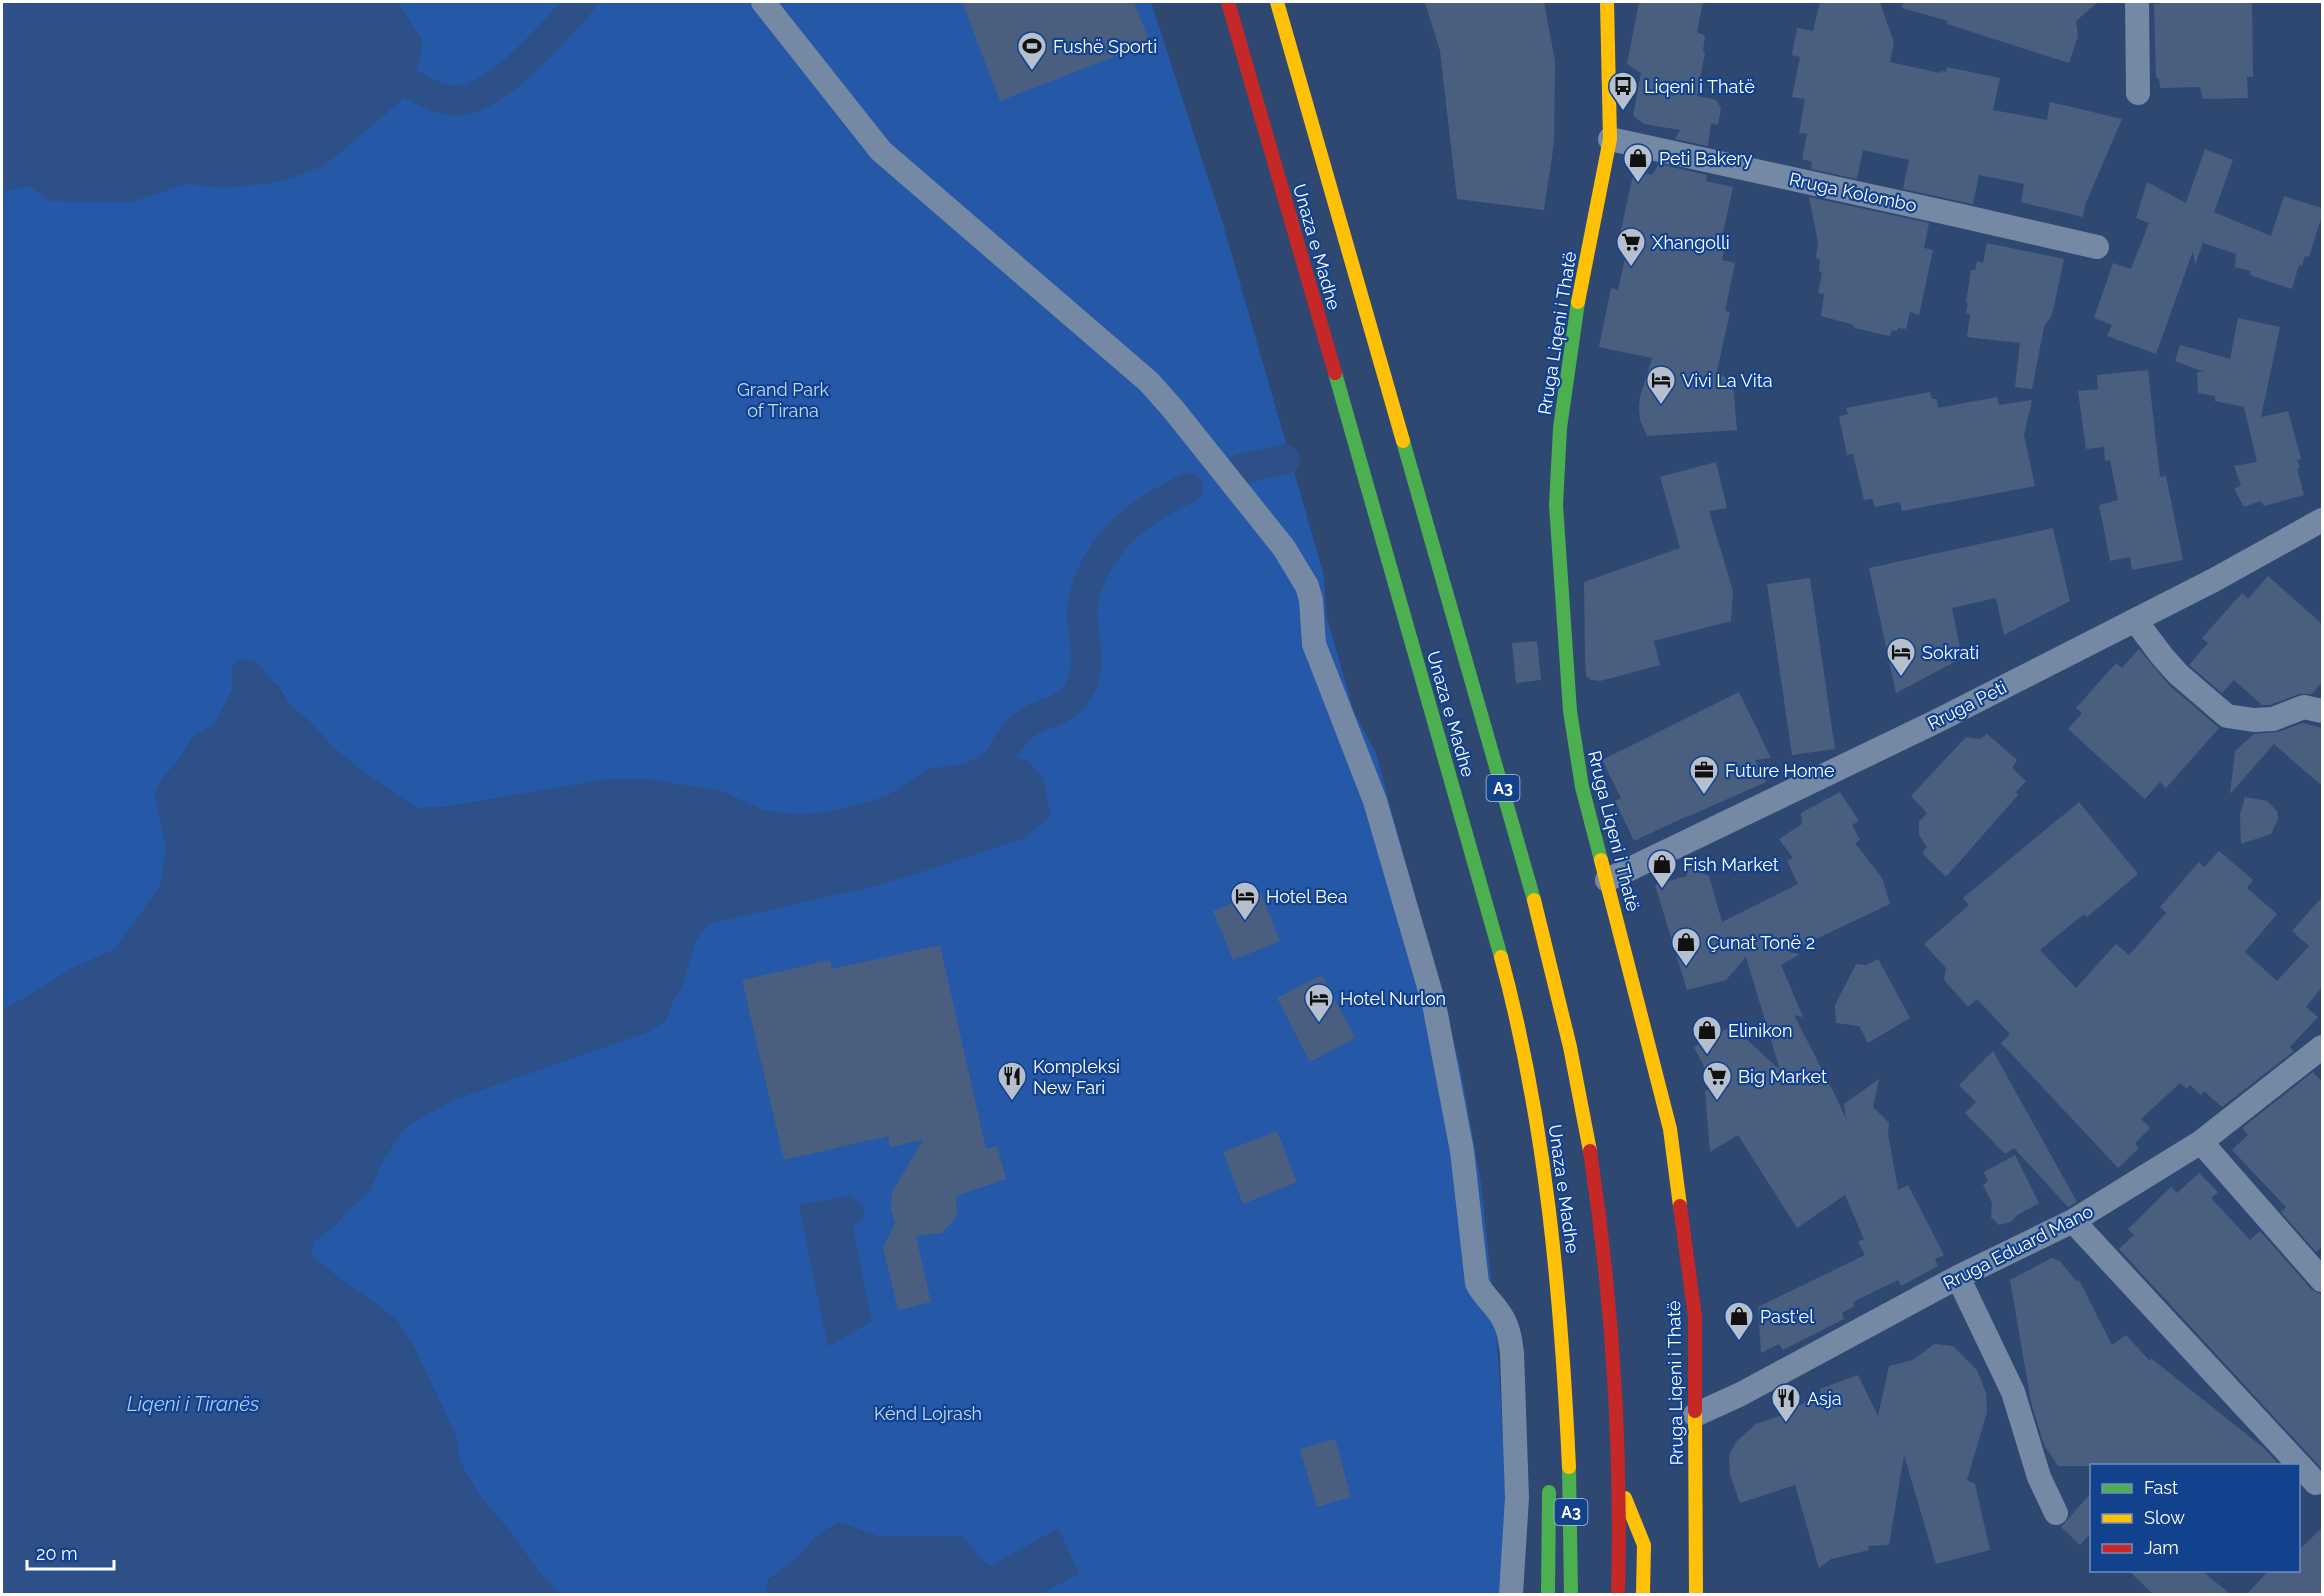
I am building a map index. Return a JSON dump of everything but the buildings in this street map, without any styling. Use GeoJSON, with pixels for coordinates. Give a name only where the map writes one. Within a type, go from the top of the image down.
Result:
{"type":"FeatureCollection","features":[{"type":"Feature","properties":{"kind":"main road","name":"Unaza e Madhe"},"geometry":{"type":"LineString","coordinates":[[1228,2],[1508,984],[1530,1087],[1547,1185],[1557,1272],[1573,1553],[1571,1594]]}},
{"type":"Feature","properties":{"kind":"main road","name":"Unaza e Madhe"},"geometry":{"type":"LineString","coordinates":[[1277,2],[1503,786],[1548,953],[1571,1050],[1593,1168],[1606,1260],[1618,1480],[1618,1594]]}},
{"type":"Feature","properties":{"kind":"main road","name":"Rruga Liqeni i Thatë"},"geometry":{"type":"LineString","coordinates":[[1607,2],[1610,139],[1573,327],[1560,428],[1556,505],[1569,711],[1582,787],[1670,1129],[1695,1317],[1696,1594]]}},
{"type":"Feature","properties":{"kind":"main road"},"geometry":{"type":"LineString","coordinates":[[1556,1460],[1567,1431]]}},
{"type":"Feature","properties":{"kind":"main road"},"geometry":{"type":"LineString","coordinates":[[1548,1594],[1549,1480]]}},
{"type":"Feature","properties":{"kind":"main road"},"geometry":{"type":"LineString","coordinates":[[1618,1480],[1644,1545],[1643,1594]]}},
{"type":"Feature","properties":{"kind":"street"},"geometry":{"type":"LineString","coordinates":[[763,2],[881,151],[1156,389],[1284,548],[1307,586],[1311,600],[1314,644],[1375,801],[1434,1004],[1462,1151],[1477,1283],[1498,1310],[1510,1335],[1517,1498],[1511,1594]]}},
{"type":"Feature","properties":{"kind":"street"},"geometry":{"type":"LineString","coordinates":[[2137,2],[2138,93]]}},
{"type":"Feature","properties":{"kind":"street","name":"Rruga Kolombo"},"geometry":{"type":"LineString","coordinates":[[1610,139],[1957,214],[2097,247]]}},
{"type":"Feature","properties":{"kind":"street","name":"Rruga Peti"},"geometry":{"type":"LineString","coordinates":[[1607,880],[1779,795],[1937,721],[2214,580],[2322,520]]}},
{"type":"Feature","properties":{"kind":"street"},"geometry":{"type":"LineString","coordinates":[[2135,620],[2178,674],[2227,716],[2254,720],[2273,719],[2304,707],[2322,711]]}},
{"type":"Feature","properties":{"kind":"street","name":"Rruga Eduard Mano"},"geometry":{"type":"LineString","coordinates":[[1695,1415],[1741,1394],[1958,1277],[2073,1221],[2201,1142],[2322,1047]]}},
{"type":"Feature","properties":{"kind":"street"},"geometry":{"type":"LineString","coordinates":[[2201,1142],[2322,1280]]}},
{"type":"Feature","properties":{"kind":"street"},"geometry":{"type":"LineString","coordinates":[[2073,1221],[2298,1464]]}},
{"type":"Feature","properties":{"kind":"street"},"geometry":{"type":"LineString","coordinates":[[1958,1277],[2013,1392],[2039,1477],[2056,1514]]}},
{"type":"Feature","properties":{"kind":"street"},"geometry":{"type":"LineString","coordinates":[[2300,1466],[2316,1483]]}},
{"type":"Feature","properties":{"kind":"green space","name":"Grand Park of Tirana"},"geometry":{"type":"Polygon","coordinates":[[[2,2],[1151,2],[1223,224],[1324,576],[1326,615],[1354,712],[1376,753],[1461,1070],[1481,1183],[1496,1326],[1506,1501],[1507,1594],[1040,1594],[1078,1574],[1058,1529],[991,1566],[983,1562],[964,1537],[877,1536],[838,1522],[816,1537],[796,1560],[768,1580],[766,1594],[561,1594],[537,1570],[513,1535],[478,1494],[460,1462],[455,1434],[412,1343],[377,1304],[353,1289],[310,1255],[313,1242],[337,1224],[347,1211],[370,1191],[380,1165],[406,1126],[455,1099],[647,1032],[666,1021],[672,1003],[681,988],[696,939],[709,924],[609,779],[446,807],[417,808],[363,772],[333,747],[290,705],[277,685],[232,666],[232,691],[214,726],[192,737],[177,762],[162,779],[155,794],[166,846],[161,885],[114,950],[73,968],[2,1010],[2,2]]]}},
{"type":"Feature","properties":{"kind":"water"},"geometry":{"type":"Polygon","coordinates":[[[2,2],[398,2],[423,41],[420,60],[402,100],[324,166],[279,182],[226,188],[187,184],[131,202],[50,201],[29,186],[2,192],[2,2]]]}},
{"type":"Feature","properties":{"kind":"water","name":"Liqeni i Tiranës"},"geometry":{"type":"Polygon","coordinates":[[[241,659],[253,661],[265,671],[290,705],[333,747],[363,772],[417,808],[446,807],[609,779],[647,779],[721,791],[764,810],[800,815],[865,803],[888,795],[928,769],[965,764],[984,753],[1028,760],[1043,778],[1051,816],[1023,839],[883,884],[709,924],[696,940],[681,988],[672,1003],[666,1021],[647,1032],[455,1099],[406,1126],[380,1165],[370,1191],[347,1211],[337,1224],[313,1242],[311,1255],[329,1271],[397,1320],[412,1343],[455,1434],[460,1462],[478,1494],[513,1535],[537,1570],[561,1594],[2,1594],[2,1010],[73,968],[114,950],[138,918],[161,884],[166,846],[155,794],[162,779],[177,762],[192,737],[214,725],[232,691],[232,666],[241,659]]]}},
{"type":"Feature","properties":{"kind":"water"},"geometry":{"type":"Polygon","coordinates":[[[848,1196],[859,1201],[864,1210],[863,1218],[853,1228],[872,1321],[828,1347],[799,1205],[848,1196]]]}},
{"type":"Feature","properties":{"kind":"water"},"geometry":{"type":"Polygon","coordinates":[[[838,1522],[877,1536],[964,1537],[983,1562],[991,1566],[1058,1528],[1079,1574],[1040,1594],[766,1594],[768,1581],[796,1560],[816,1537],[838,1522]]]}},
{"type":"Feature","properties":{"kind":"waterway"},"geometry":{"type":"LineString","coordinates":[[409,84],[448,100],[462,100],[477,95],[494,86],[526,60],[581,2]]}},
{"type":"Feature","properties":{"kind":"waterway"},"geometry":{"type":"LineString","coordinates":[[1241,469],[1285,459]]}},
{"type":"Feature","properties":{"kind":"waterway"},"geometry":{"type":"LineString","coordinates":[[1001,756],[1021,728],[1030,721],[1065,705],[1081,686],[1086,668],[1082,614],[1084,599],[1086,589],[1100,559],[1120,533],[1132,522],[1158,504],[1188,488]]}},
{"type":"Feature","properties":{"kind":"traffic: fast"},"geometry":{"type":"LineString","coordinates":[[1578,302],[1560,428],[1556,505],[1570,711],[1582,787],[1601,860]]}},
{"type":"Feature","properties":{"kind":"traffic: fast"},"geometry":{"type":"LineString","coordinates":[[1335,373],[1501,957]]}},
{"type":"Feature","properties":{"kind":"traffic: fast"},"geometry":{"type":"LineString","coordinates":[[1403,441],[1534,900]]}},
{"type":"Feature","properties":{"kind":"traffic: fast"},"geometry":{"type":"LineString","coordinates":[[1569,1467],[1571,1594]]}},
{"type":"Feature","properties":{"kind":"traffic: fast"},"geometry":{"type":"LineString","coordinates":[[1548,1594],[1549,1492]]}},
{"type":"Feature","properties":{"kind":"traffic: slow"},"geometry":{"type":"LineString","coordinates":[[1277,2],[1403,441]]}},
{"type":"Feature","properties":{"kind":"traffic: slow"},"geometry":{"type":"LineString","coordinates":[[1578,302],[1610,139],[1607,2]]}},
{"type":"Feature","properties":{"kind":"traffic: slow"},"geometry":{"type":"LineString","coordinates":[[1601,860],[1670,1129],[1680,1206]]}},
{"type":"Feature","properties":{"kind":"traffic: slow"},"geometry":{"type":"LineString","coordinates":[[1534,900],[1570,1047],[1590,1151]]}},
{"type":"Feature","properties":{"kind":"traffic: slow"},"geometry":{"type":"LineString","coordinates":[[1501,957],[1517,1020],[1529,1083],[1549,1210],[1561,1338],[1569,1467]]}},
{"type":"Feature","properties":{"kind":"traffic: slow"},"geometry":{"type":"LineString","coordinates":[[1695,1411],[1696,1594]]}},
{"type":"Feature","properties":{"kind":"traffic: slow"},"geometry":{"type":"LineString","coordinates":[[1625,1498],[1644,1545],[1643,1594]]}},
{"type":"Feature","properties":{"kind":"traffic: jam"},"geometry":{"type":"LineString","coordinates":[[1228,2],[1335,373]]}},
{"type":"Feature","properties":{"kind":"traffic: jam"},"geometry":{"type":"LineString","coordinates":[[1590,1151],[1610,1316],[1614,1372],[1617,1427],[1618,1594]]}},
{"type":"Feature","properties":{"kind":"traffic: jam"},"geometry":{"type":"LineString","coordinates":[[1680,1206],[1695,1317],[1695,1411]]}},
{"type":"Feature","properties":{"kind":"place","name":"Fushë Sporti"},"geometry":{"type":"Point","coordinates":[1032,72]}},
{"type":"Feature","properties":{"kind":"place","name":"Liqeni i Thatë"},"geometry":{"type":"Point","coordinates":[1623,112]}},
{"type":"Feature","properties":{"kind":"place","name":"Peti Bakery"},"geometry":{"type":"Point","coordinates":[1638,184]}},
{"type":"Feature","properties":{"kind":"place","name":"Xhangolli"},"geometry":{"type":"Point","coordinates":[1631,268]}},
{"type":"Feature","properties":{"kind":"place","name":"Vivi La Vita"},"geometry":{"type":"Point","coordinates":[1661,406]}},
{"type":"Feature","properties":{"kind":"place","name":"Sokrati"},"geometry":{"type":"Point","coordinates":[1901,678]}},
{"type":"Feature","properties":{"kind":"place","name":"Future Home"},"geometry":{"type":"Point","coordinates":[1704,796]}},
{"type":"Feature","properties":{"kind":"place","name":"Fish Market"},"geometry":{"type":"Point","coordinates":[1662,890]}},
{"type":"Feature","properties":{"kind":"place","name":"Hotel Bea"},"geometry":{"type":"Point","coordinates":[1245,922]}},
{"type":"Feature","properties":{"kind":"place","name":"Çunat Tonë 2"},"geometry":{"type":"Point","coordinates":[1686,968]}},
{"type":"Feature","properties":{"kind":"place","name":"Hotel Nurlon"},"geometry":{"type":"Point","coordinates":[1319,1024]}},
{"type":"Feature","properties":{"kind":"place","name":"Elinikon"},"geometry":{"type":"Point","coordinates":[1707,1056]}},
{"type":"Feature","properties":{"kind":"place","name":"Kompleksi New Fari"},"geometry":{"type":"Point","coordinates":[1012,1102]}},
{"type":"Feature","properties":{"kind":"place","name":"Big Market"},"geometry":{"type":"Point","coordinates":[1717,1102]}},
{"type":"Feature","properties":{"kind":"place","name":"Past'el"},"geometry":{"type":"Point","coordinates":[1739,1342]}},
{"type":"Feature","properties":{"kind":"place","name":"Asja"},"geometry":{"type":"Point","coordinates":[1786,1424]}},
{"type":"Feature","properties":{"kind":"park label","name":"Kënd Lojrash"},"geometry":{"type":"Point","coordinates":[928,1413]}}]}
